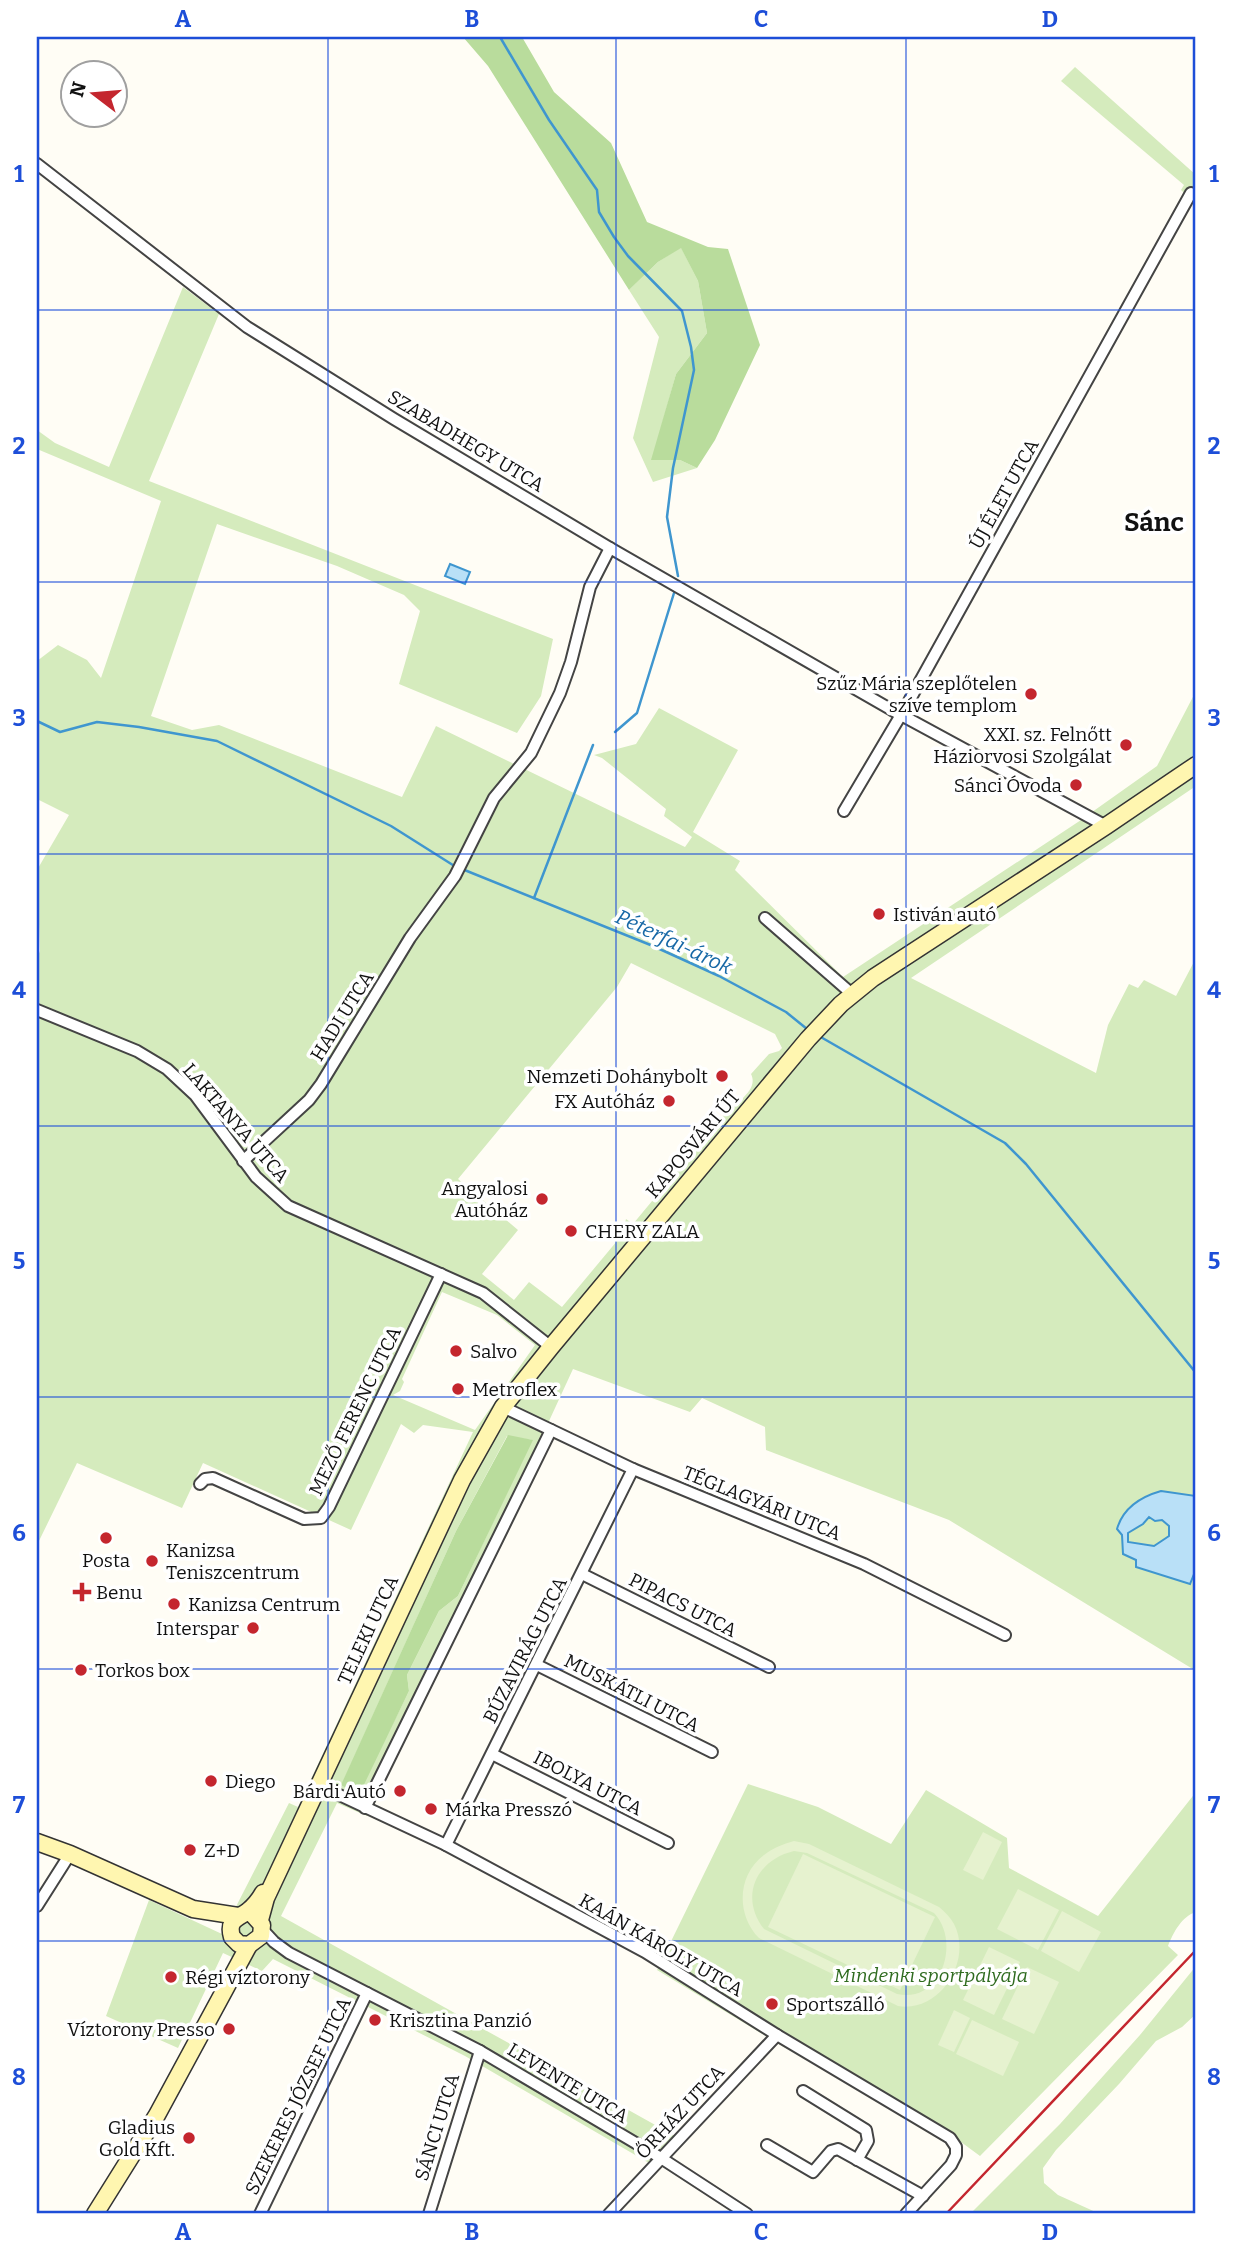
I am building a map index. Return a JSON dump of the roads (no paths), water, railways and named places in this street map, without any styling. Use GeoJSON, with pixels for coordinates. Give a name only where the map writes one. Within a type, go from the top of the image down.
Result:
{"type":"FeatureCollection","features":[{"type":"Feature","properties":{"kind":"main road","name":"KAPOSVÁRI ÚT"},"geometry":{"type":"LineString","coordinates":[[503,1407],[812,1035],[852,994],[902,958],[1196,765]]}},
{"type":"Feature","properties":{"kind":"main road","name":"TELEKI UTCA"},"geometry":{"type":"LineString","coordinates":[[251,1919],[258,1901],[277,1874],[462,1480],[503,1407]]}},
{"type":"Feature","properties":{"kind":"main road"},"geometry":{"type":"LineString","coordinates":[[37,1842],[193,1909],[242,1942]]}},
{"type":"Feature","properties":{"kind":"main road"},"geometry":{"type":"LineString","coordinates":[[193,1909],[251,1919],[261,1936],[242,1942]]}},
{"type":"Feature","properties":{"kind":"main road"},"geometry":{"type":"LineString","coordinates":[[242,1942],[230,1927],[251,1919]]}},
{"type":"Feature","properties":{"kind":"main road"},"geometry":{"type":"LineString","coordinates":[[94,2214],[167,2096],[222,1991],[242,1942]]}},
{"type":"Feature","properties":{"kind":"street","name":"SZABADHEGY UTCA"},"geometry":{"type":"LineString","coordinates":[[37,164],[247,327],[449,453],[901,715],[1106,826]]}},
{"type":"Feature","properties":{"kind":"street","name":"ÚJ ÉLET UTCA"},"geometry":{"type":"LineString","coordinates":[[844,811],[901,715],[1191,192]]}},
{"type":"Feature","properties":{"kind":"street","name":"HADI UTCA"},"geometry":{"type":"LineString","coordinates":[[243,1161],[309,1100],[410,938],[464,863],[494,799],[523,765],[541,734],[571,662],[590,587],[610,548]]}},
{"type":"Feature","properties":{"kind":"street"},"geometry":{"type":"LineString","coordinates":[[765,918],[852,994]]}},
{"type":"Feature","properties":{"kind":"street","name":"LAKTANYA UTCA"},"geometry":{"type":"LineString","coordinates":[[37,1010],[137,1051],[167,1069],[195,1095],[263,1185],[299,1213],[484,1293],[551,1347]]}},
{"type":"Feature","properties":{"kind":"street","name":"MEZŐ FERENC UTCA"},"geometry":{"type":"LineString","coordinates":[[200,1484],[205,1479],[213,1478],[304,1519],[321,1518],[329,1507],[440,1274]]}},
{"type":"Feature","properties":{"kind":"street","name":"TÉGLAGYÁRI UTCA"},"geometry":{"type":"LineString","coordinates":[[503,1407],[633,1469],[864,1564],[1005,1635]]}},
{"type":"Feature","properties":{"kind":"street"},"geometry":{"type":"LineString","coordinates":[[365,1808],[551,1430]]}},
{"type":"Feature","properties":{"kind":"street","name":"BÚZAVIRÁG UTCA"},"geometry":{"type":"LineString","coordinates":[[446,1845],[633,1469]]}},
{"type":"Feature","properties":{"kind":"street","name":"PIPACS UTCA"},"geometry":{"type":"LineString","coordinates":[[582,1574],[769,1667]]}},
{"type":"Feature","properties":{"kind":"street","name":"MUSKÁTLI UTCA"},"geometry":{"type":"LineString","coordinates":[[537,1665],[712,1752]]}},
{"type":"Feature","properties":{"kind":"street","name":"IBOLYA UTCA"},"geometry":{"type":"LineString","coordinates":[[492,1754],[668,1843]]}},
{"type":"Feature","properties":{"kind":"street","name":"KAÁN KÁROLY UTCA"},"geometry":{"type":"LineString","coordinates":[[318,1785],[446,1845],[645,1951],[777,2035],[950,2138],[956,2151],[951,2165],[923,2196]]}},
{"type":"Feature","properties":{"kind":"street"},"geometry":{"type":"LineString","coordinates":[[37,1906],[70,1854]]}},
{"type":"Feature","properties":{"kind":"street","name":"LEVENTE UTCA"},"geometry":{"type":"LineString","coordinates":[[251,1919],[289,1953],[480,2051],[661,2158],[747,2214]]}},
{"type":"Feature","properties":{"kind":"street","name":"LEVENTE UTCA"},"geometry":{"type":"LineString","coordinates":[[242,1942],[289,1953]]}},
{"type":"Feature","properties":{"kind":"street","name":"SZEKERES JÓZSEF UTCA"},"geometry":{"type":"LineString","coordinates":[[260,2214],[367,1993]]}},
{"type":"Feature","properties":{"kind":"street","name":"ŐRHÁZ UTCA"},"geometry":{"type":"LineString","coordinates":[[609,2214],[777,2035]]}},
{"type":"Feature","properties":{"kind":"street","name":"SÁNCI UTCA"},"geometry":{"type":"LineString","coordinates":[[429,2214],[480,2051]]}},
{"type":"Feature","properties":{"kind":"street"},"geometry":{"type":"LineString","coordinates":[[803,2091],[866,2130],[868,2141],[857,2160]]}},
{"type":"Feature","properties":{"kind":"street"},"geometry":{"type":"LineString","coordinates":[[767,2145],[811,2171],[816,2170],[834,2149],[857,2160],[923,2196],[906,2214]]}},
{"type":"Feature","properties":{"kind":"water"},"geometry":{"type":"Polygon","coordinates":[[[450,564],[470,572],[465,584],[445,576],[450,564]]]}},
{"type":"Feature","properties":{"kind":"water"},"geometry":{"type":"Polygon","coordinates":[[[1161,1491],[1196,1496],[1196,1569],[1190,1584],[1136,1567],[1136,1560],[1123,1554],[1122,1535],[1117,1529],[1123,1515],[1133,1504],[1161,1491]],[[1149,1517],[1128,1533],[1128,1542],[1154,1546],[1169,1536],[1169,1526],[1162,1520],[1155,1521],[1149,1517]]]}},
{"type":"Feature","properties":{"kind":"waterway"},"geometry":{"type":"LineString","coordinates":[[500,37],[549,120],[597,190],[599,212],[614,237],[628,256],[682,311],[694,370],[673,468],[667,517],[678,576]]}},
{"type":"Feature","properties":{"kind":"waterway"},"geometry":{"type":"LineString","coordinates":[[615,732],[637,713],[674,593]]}},
{"type":"Feature","properties":{"kind":"waterway","name":"Péterfai-árok"},"geometry":{"type":"LineString","coordinates":[[37,721],[60,732],[97,722],[217,741],[391,826],[456,867]]}},
{"type":"Feature","properties":{"kind":"waterway"},"geometry":{"type":"LineString","coordinates":[[534,898],[593,745]]}},
{"type":"Feature","properties":{"kind":"waterway","name":"Péterfai-árok"},"geometry":{"type":"LineString","coordinates":[[462,869],[653,946],[719,976],[786,1012],[807,1029]]}},
{"type":"Feature","properties":{"kind":"waterway","name":"Péterfai-árok"},"geometry":{"type":"LineString","coordinates":[[819,1036],[1005,1143],[1026,1164],[1196,1373]]}},
{"type":"Feature","properties":{"kind":"railway"},"geometry":{"type":"LineString","coordinates":[[946,2214],[1196,1950]]}},
{"type":"Feature","properties":{"kind":"place","name":"Szűz Mária szeplőtelen szíve templom"},"geometry":{"type":"Point","coordinates":[1031,694]}},
{"type":"Feature","properties":{"kind":"place","name":"XXI. sz. Felnőtt Háziorvosi Szolgálat"},"geometry":{"type":"Point","coordinates":[1126,745]}},
{"type":"Feature","properties":{"kind":"place","name":"Sánci Óvoda"},"geometry":{"type":"Point","coordinates":[1076,785]}},
{"type":"Feature","properties":{"kind":"place","name":"Istiván autó"},"geometry":{"type":"Point","coordinates":[879,914]}},
{"type":"Feature","properties":{"kind":"place","name":"Nemzeti Dohánybolt"},"geometry":{"type":"Point","coordinates":[722,1076]}},
{"type":"Feature","properties":{"kind":"place","name":"FX Autóház"},"geometry":{"type":"Point","coordinates":[669,1101]}},
{"type":"Feature","properties":{"kind":"place","name":"Angyalosi Autóház"},"geometry":{"type":"Point","coordinates":[542,1199]}},
{"type":"Feature","properties":{"kind":"place","name":"CHERY ZALA"},"geometry":{"type":"Point","coordinates":[571,1231]}},
{"type":"Feature","properties":{"kind":"place","name":"Salvo"},"geometry":{"type":"Point","coordinates":[456,1351]}},
{"type":"Feature","properties":{"kind":"place","name":"Metroflex"},"geometry":{"type":"Point","coordinates":[458,1389]}},
{"type":"Feature","properties":{"kind":"place","name":"Posta"},"geometry":{"type":"Point","coordinates":[106,1538]}},
{"type":"Feature","properties":{"kind":"place","name":"Kanizsa Teniszcentrum"},"geometry":{"type":"Point","coordinates":[152,1561]}},
{"type":"Feature","properties":{"kind":"place","name":"Benu"},"geometry":{"type":"Point","coordinates":[82,1592]}},
{"type":"Feature","properties":{"kind":"place","name":"Kanizsa Centrum"},"geometry":{"type":"Point","coordinates":[174,1604]}},
{"type":"Feature","properties":{"kind":"place","name":"Interspar"},"geometry":{"type":"Point","coordinates":[253,1628]}},
{"type":"Feature","properties":{"kind":"place","name":"Torkos box"},"geometry":{"type":"Point","coordinates":[81,1670]}},
{"type":"Feature","properties":{"kind":"place","name":"Diego"},"geometry":{"type":"Point","coordinates":[211,1781]}},
{"type":"Feature","properties":{"kind":"place","name":"Bárdi Autó"},"geometry":{"type":"Point","coordinates":[400,1791]}},
{"type":"Feature","properties":{"kind":"place","name":"Márka Presszó"},"geometry":{"type":"Point","coordinates":[431,1809]}},
{"type":"Feature","properties":{"kind":"place","name":"Z+D"},"geometry":{"type":"Point","coordinates":[190,1850]}},
{"type":"Feature","properties":{"kind":"place","name":"Régi víztorony"},"geometry":{"type":"Point","coordinates":[171,1977]}},
{"type":"Feature","properties":{"kind":"place","name":"Sportszálló"},"geometry":{"type":"Point","coordinates":[772,2004]}},
{"type":"Feature","properties":{"kind":"place","name":"Krisztina Panzió"},"geometry":{"type":"Point","coordinates":[375,2020]}},
{"type":"Feature","properties":{"kind":"place","name":"Víztorony Presso"},"geometry":{"type":"Point","coordinates":[229,2029]}},
{"type":"Feature","properties":{"kind":"place","name":"Gladius Gold Kft."},"geometry":{"type":"Point","coordinates":[189,2138]}},
{"type":"Feature","properties":{"kind":"district","name":"Sánc"},"geometry":{"type":"Point","coordinates":[1154,522]}},
{"type":"Feature","properties":{"kind":"park label","name":"Mindenki sportpályája"},"geometry":{"type":"Point","coordinates":[931,1975]}}]}
